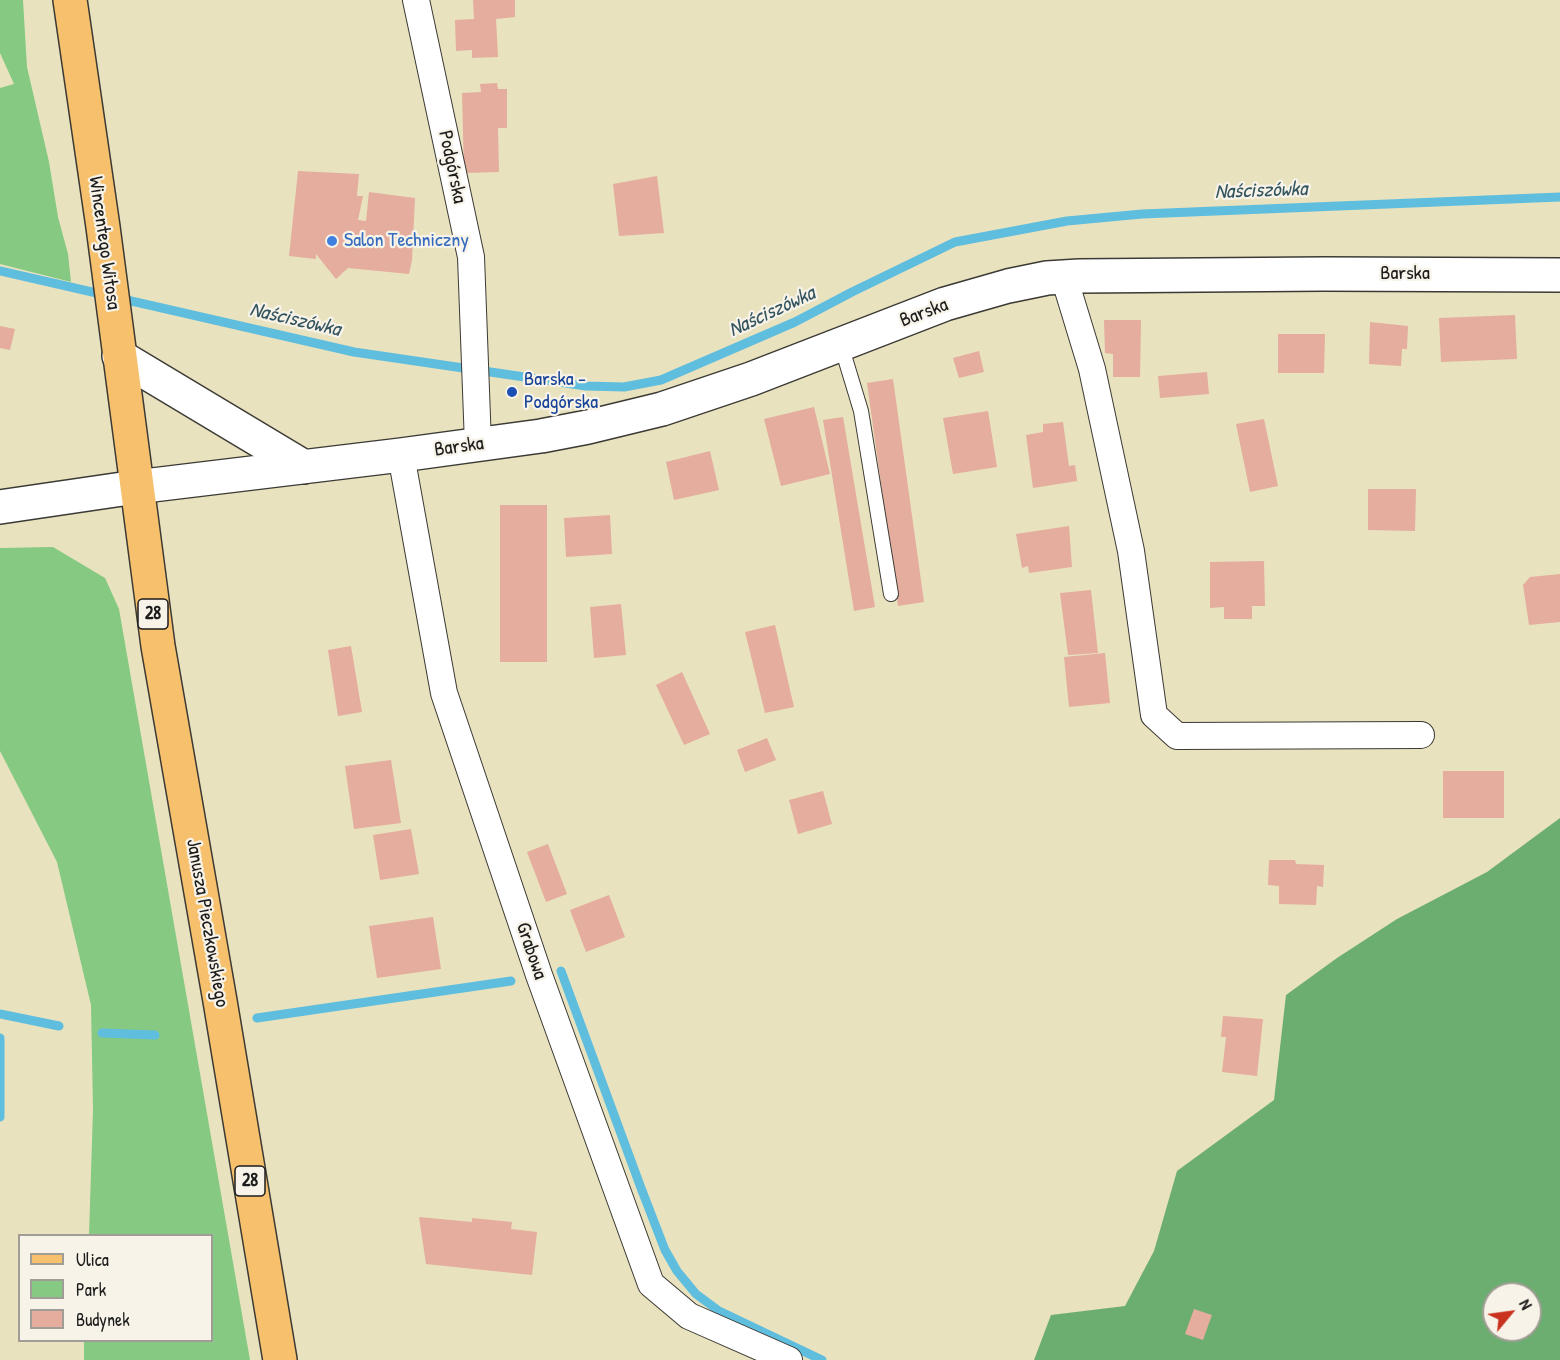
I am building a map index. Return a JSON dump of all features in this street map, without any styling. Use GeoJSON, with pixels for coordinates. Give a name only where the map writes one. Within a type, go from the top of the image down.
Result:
{"type":"FeatureCollection","features":[{"type":"Feature","properties":{"kind":"main road","name":"Wincentego Witosa"},"geometry":{"type":"LineString","coordinates":[[70,0],[136,487]]}},
{"type":"Feature","properties":{"kind":"main road","name":"Janusza Pieczkowskiego"},"geometry":{"type":"LineString","coordinates":[[136,487],[158,646],[280,1360]]}},
{"type":"Feature","properties":{"kind":"street","name":"Podgórska"},"geometry":{"type":"LineString","coordinates":[[416,0],[471,257],[478,444]]}},
{"type":"Feature","properties":{"kind":"street","name":"Barska"},"geometry":{"type":"LineString","coordinates":[[0,507],[136,487],[401,455],[588,428],[662,409],[841,345],[945,304],[1008,286],[1047,278],[1324,274],[1560,275]]}},
{"type":"Feature","properties":{"kind":"street"},"geometry":{"type":"LineString","coordinates":[[1064,277],[1092,369],[1131,551],[1154,715],[1177,736],[1421,735]]}},
{"type":"Feature","properties":{"kind":"street"},"geometry":{"type":"LineString","coordinates":[[117,341],[304,466]]}},
{"type":"Feature","properties":{"kind":"street","name":"Grabowa"},"geometry":{"type":"LineString","coordinates":[[401,455],[444,693],[539,975],[651,1284],[689,1316],[789,1360]]}},
{"type":"Feature","properties":{"kind":"lane"},"geometry":{"type":"LineString","coordinates":[[841,345],[861,411],[891,594]]}},
{"type":"Feature","properties":{"kind":"green space"},"geometry":{"type":"Polygon","coordinates":[[[0,0],[23,0],[27,67],[49,162],[58,217],[68,254],[71,282],[0,264],[0,88],[14,84],[0,53],[0,0]]]}},
{"type":"Feature","properties":{"kind":"green space"},"geometry":{"type":"Polygon","coordinates":[[[53,547],[105,578],[119,609],[250,1360],[84,1360],[84,1342],[213,1342],[213,1234],[89,1234],[93,1110],[91,1005],[57,862],[0,751],[0,548],[53,547]]]}},
{"type":"Feature","properties":{"kind":"green space"},"geometry":{"type":"Polygon","coordinates":[[[1560,818],[1560,1360],[1034,1360],[1051,1315],[1125,1306],[1154,1251],[1177,1171],[1274,1100],[1286,995],[1397,919],[1487,872],[1560,818]]]}},
{"type":"Feature","properties":{"kind":"building"},"geometry":{"type":"Polygon","coordinates":[[[473,0],[515,0],[515,17],[496,19],[498,57],[472,58],[472,50],[456,51],[455,20],[474,19],[473,0]]]}},
{"type":"Feature","properties":{"kind":"building"},"geometry":{"type":"Polygon","coordinates":[[[497,83],[498,89],[507,89],[507,128],[498,128],[499,172],[464,173],[462,93],[481,92],[480,84],[497,83]]]}},
{"type":"Feature","properties":{"kind":"building"},"geometry":{"type":"Polygon","coordinates":[[[298,171],[359,174],[357,196],[363,196],[358,220],[366,221],[369,192],[415,198],[412,260],[409,274],[348,268],[336,279],[316,254],[316,259],[289,256],[298,171]]]}},
{"type":"Feature","properties":{"kind":"building"},"geometry":{"type":"Polygon","coordinates":[[[657,176],[664,233],[619,236],[613,184],[657,176]]]}},
{"type":"Feature","properties":{"kind":"building"},"geometry":{"type":"Polygon","coordinates":[[[1515,315],[1517,359],[1441,362],[1439,318],[1515,315]]]}},
{"type":"Feature","properties":{"kind":"building"},"geometry":{"type":"Polygon","coordinates":[[[1104,320],[1141,320],[1140,377],[1113,377],[1113,354],[1105,353],[1104,320]]]}},
{"type":"Feature","properties":{"kind":"building"},"geometry":{"type":"Polygon","coordinates":[[[1370,322],[1408,326],[1407,349],[1402,349],[1401,366],[1369,364],[1370,322]]]}},
{"type":"Feature","properties":{"kind":"building"},"geometry":{"type":"Polygon","coordinates":[[[0,326],[15,329],[10,350],[0,348],[0,326]]]}},
{"type":"Feature","properties":{"kind":"building"},"geometry":{"type":"Polygon","coordinates":[[[1278,334],[1325,334],[1324,373],[1278,373],[1278,334]]]}},
{"type":"Feature","properties":{"kind":"building"},"geometry":{"type":"Polygon","coordinates":[[[979,351],[984,372],[959,378],[953,358],[979,351]]]}},
{"type":"Feature","properties":{"kind":"building"},"geometry":{"type":"Polygon","coordinates":[[[1207,372],[1209,394],[1160,398],[1158,376],[1207,372]]]}},
{"type":"Feature","properties":{"kind":"building"},"geometry":{"type":"Polygon","coordinates":[[[893,379],[924,602],[898,606],[867,383],[893,379]]]}},
{"type":"Feature","properties":{"kind":"building"},"geometry":{"type":"Polygon","coordinates":[[[814,407],[830,474],[781,486],[764,419],[814,407]]]}},
{"type":"Feature","properties":{"kind":"building"},"geometry":{"type":"Polygon","coordinates":[[[988,411],[997,467],[953,474],[943,418],[988,411]]]}},
{"type":"Feature","properties":{"kind":"building"},"geometry":{"type":"Polygon","coordinates":[[[843,417],[875,607],[854,611],[823,420],[843,417]]]}},
{"type":"Feature","properties":{"kind":"building"},"geometry":{"type":"Polygon","coordinates":[[[1264,419],[1278,486],[1250,492],[1236,424],[1264,419]]]}},
{"type":"Feature","properties":{"kind":"building"},"geometry":{"type":"Polygon","coordinates":[[[1063,422],[1069,466],[1075,465],[1077,481],[1033,488],[1026,435],[1043,432],[1043,424],[1063,422]]]}},
{"type":"Feature","properties":{"kind":"building"},"geometry":{"type":"Polygon","coordinates":[[[710,451],[719,490],[674,500],[666,462],[710,451]]]}},
{"type":"Feature","properties":{"kind":"building"},"geometry":{"type":"Polygon","coordinates":[[[1368,489],[1416,489],[1415,531],[1368,530],[1368,489]]]}},
{"type":"Feature","properties":{"kind":"building"},"geometry":{"type":"Polygon","coordinates":[[[500,505],[547,505],[547,662],[500,662],[500,505]]]}},
{"type":"Feature","properties":{"kind":"building"},"geometry":{"type":"Polygon","coordinates":[[[610,515],[612,554],[566,557],[564,518],[610,515]]]}},
{"type":"Feature","properties":{"kind":"building"},"geometry":{"type":"Polygon","coordinates":[[[1069,526],[1072,567],[1029,573],[1028,566],[1022,568],[1016,534],[1069,526]]]}},
{"type":"Feature","properties":{"kind":"building"},"geometry":{"type":"Polygon","coordinates":[[[1264,561],[1265,606],[1252,606],[1252,619],[1224,619],[1224,607],[1210,608],[1210,562],[1264,561]]]}},
{"type":"Feature","properties":{"kind":"building"},"geometry":{"type":"Polygon","coordinates":[[[1560,574],[1560,622],[1529,625],[1523,585],[1530,577],[1560,574]]]}},
{"type":"Feature","properties":{"kind":"building"},"geometry":{"type":"Polygon","coordinates":[[[1091,590],[1098,653],[1068,655],[1060,593],[1091,590]]]}},
{"type":"Feature","properties":{"kind":"building"},"geometry":{"type":"Polygon","coordinates":[[[621,604],[626,655],[594,658],[590,607],[621,604]]]}},
{"type":"Feature","properties":{"kind":"building"},"geometry":{"type":"Polygon","coordinates":[[[775,625],[794,707],[765,713],[745,632],[775,625]]]}},
{"type":"Feature","properties":{"kind":"building"},"geometry":{"type":"Polygon","coordinates":[[[351,646],[362,712],[338,716],[328,650],[351,646]]]}},
{"type":"Feature","properties":{"kind":"building"},"geometry":{"type":"Polygon","coordinates":[[[1105,653],[1110,703],[1069,707],[1064,657],[1105,653]]]}},
{"type":"Feature","properties":{"kind":"building"},"geometry":{"type":"Polygon","coordinates":[[[682,672],[710,734],[684,745],[656,685],[682,672]]]}},
{"type":"Feature","properties":{"kind":"building"},"geometry":{"type":"Polygon","coordinates":[[[767,738],[776,760],[745,772],[737,750],[767,738]]]}},
{"type":"Feature","properties":{"kind":"building"},"geometry":{"type":"Polygon","coordinates":[[[391,760],[401,823],[354,829],[345,766],[391,760]]]}},
{"type":"Feature","properties":{"kind":"building"},"geometry":{"type":"Polygon","coordinates":[[[1443,771],[1504,771],[1504,818],[1443,818],[1443,771]]]}},
{"type":"Feature","properties":{"kind":"building"},"geometry":{"type":"Polygon","coordinates":[[[823,791],[832,824],[798,834],[789,800],[823,791]]]}},
{"type":"Feature","properties":{"kind":"building"},"geometry":{"type":"Polygon","coordinates":[[[411,829],[419,874],[380,880],[373,835],[411,829]]]}},
{"type":"Feature","properties":{"kind":"building"},"geometry":{"type":"Polygon","coordinates":[[[548,844],[567,894],[546,902],[527,852],[548,844]]]}},
{"type":"Feature","properties":{"kind":"building"},"geometry":{"type":"Polygon","coordinates":[[[1269,860],[1295,860],[1296,864],[1324,865],[1323,887],[1317,886],[1316,905],[1279,904],[1279,886],[1268,885],[1269,860]]]}},
{"type":"Feature","properties":{"kind":"building"},"geometry":{"type":"Polygon","coordinates":[[[609,895],[625,937],[586,952],[570,910],[609,895]]]}},
{"type":"Feature","properties":{"kind":"building"},"geometry":{"type":"Polygon","coordinates":[[[433,917],[441,969],[377,978],[369,926],[433,917]]]}},
{"type":"Feature","properties":{"kind":"building"},"geometry":{"type":"Polygon","coordinates":[[[1223,1016],[1263,1019],[1257,1076],[1222,1072],[1226,1037],[1221,1037],[1223,1016]]]}},
{"type":"Feature","properties":{"kind":"building"},"geometry":{"type":"Polygon","coordinates":[[[419,1217],[472,1222],[472,1218],[512,1222],[511,1229],[537,1232],[532,1275],[426,1264],[419,1217]]]}},
{"type":"Feature","properties":{"kind":"building"},"geometry":{"type":"Polygon","coordinates":[[[1194,1309],[1212,1315],[1203,1340],[1185,1334],[1194,1309]]]}},
{"type":"Feature","properties":{"kind":"waterway","name":"Naściszówka"},"geometry":{"type":"LineString","coordinates":[[0,271],[354,352],[586,386],[624,387],[661,380],[795,322],[955,242],[1067,221],[1142,214],[1560,197]]}},
{"type":"Feature","properties":{"kind":"waterway"},"geometry":{"type":"LineString","coordinates":[[561,971],[641,1188],[665,1250],[677,1271],[696,1294],[719,1311],[822,1360]]}},
{"type":"Feature","properties":{"kind":"waterway"},"geometry":{"type":"LineString","coordinates":[[257,1018],[511,981]]}},
{"type":"Feature","properties":{"kind":"waterway"},"geometry":{"type":"LineString","coordinates":[[0,1014],[59,1026]]}},
{"type":"Feature","properties":{"kind":"waterway"},"geometry":{"type":"LineString","coordinates":[[102,1033],[155,1035]]}},
{"type":"Feature","properties":{"kind":"waterway"},"geometry":{"type":"LineString","coordinates":[[0,1038],[0,1117]]}},
{"type":"Feature","properties":{"kind":"place","name":"Salon Techniczny"},"geometry":{"type":"Point","coordinates":[332,241]}},
{"type":"Feature","properties":{"kind":"place","name":"Barska - Podgórska"},"geometry":{"type":"Point","coordinates":[512,392]}}]}
